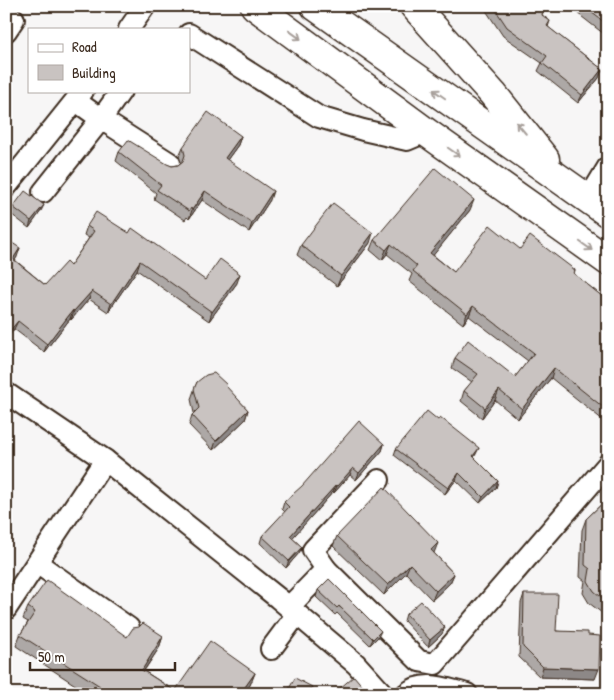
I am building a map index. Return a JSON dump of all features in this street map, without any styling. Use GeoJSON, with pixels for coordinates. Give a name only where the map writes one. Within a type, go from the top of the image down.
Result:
{"type":"FeatureCollection","features":[{"type":"Feature","properties":{"kind":"highway"},"geometry":{"type":"LineString","coordinates":[[255,6],[426,132],[608,261]]}},
{"type":"Feature","properties":{"kind":"highway"},"geometry":{"type":"LineString","coordinates":[[316,6],[598,206]]}},
{"type":"Feature","properties":{"kind":"highway"},"geometry":{"type":"LineString","coordinates":[[414,6],[493,94],[561,181]]}},
{"type":"Feature","properties":{"kind":"street"},"geometry":{"type":"LineString","coordinates":[[130,28],[145,6]]}},
{"type":"Feature","properties":{"kind":"street"},"geometry":{"type":"LineString","coordinates":[[190,35],[319,117],[407,140],[426,132]]}},
{"type":"Feature","properties":{"kind":"street"},"geometry":{"type":"LineString","coordinates":[[43,192],[101,120],[120,92]]}},
{"type":"Feature","properties":{"kind":"street"},"geometry":{"type":"LineString","coordinates":[[6,187],[80,96],[101,120],[170,163]]}},
{"type":"Feature","properties":{"kind":"street"},"geometry":{"type":"LineString","coordinates":[[598,206],[608,167]]}},
{"type":"Feature","properties":{"kind":"street"},"geometry":{"type":"LineString","coordinates":[[6,393],[105,460],[356,664],[383,694]]}},
{"type":"Feature","properties":{"kind":"street"},"geometry":{"type":"LineString","coordinates":[[6,609],[105,460]]}},
{"type":"Feature","properties":{"kind":"street"},"geometry":{"type":"LineString","coordinates":[[379,480],[313,550],[326,569],[419,661],[435,664],[608,464]]}},
{"type":"Feature","properties":{"kind":"street"},"geometry":{"type":"LineString","coordinates":[[37,563],[129,628]]}},
{"type":"Feature","properties":{"kind":"street"},"geometry":{"type":"LineString","coordinates":[[271,649],[293,611],[326,569]]}},
{"type":"Feature","properties":{"kind":"street"},"geometry":{"type":"LineString","coordinates":[[406,694],[412,688],[428,684],[467,694]]}},
{"type":"Feature","properties":{"kind":"building"},"geometry":{"type":"Polygon","coordinates":[[[493,6],[544,6],[542,15],[550,21],[547,26],[602,69],[582,95],[542,63],[547,56],[507,27],[493,6]]]}},
{"type":"Feature","properties":{"kind":"building"},"geometry":{"type":"Polygon","coordinates":[[[583,6],[608,6],[608,25],[583,6]]]}},
{"type":"Feature","properties":{"kind":"building"},"geometry":{"type":"Polygon","coordinates":[[[208,112],[241,136],[225,158],[273,191],[252,223],[205,191],[192,210],[191,208],[189,211],[157,190],[161,185],[119,152],[128,140],[167,164],[172,166],[178,165],[183,161],[185,155],[183,147],[208,112]]]}},
{"type":"Feature","properties":{"kind":"building"},"geometry":{"type":"Polygon","coordinates":[[[435,168],[474,200],[430,253],[454,272],[490,225],[520,249],[530,236],[575,270],[573,273],[608,301],[608,411],[554,368],[522,409],[499,390],[485,408],[464,391],[478,374],[455,358],[468,340],[515,377],[534,353],[473,306],[467,314],[413,271],[417,266],[391,244],[386,250],[374,240],[435,168]]]}},
{"type":"Feature","properties":{"kind":"building"},"geometry":{"type":"Polygon","coordinates":[[[25,191],[44,205],[31,221],[13,207],[25,191]]]}},
{"type":"Feature","properties":{"kind":"building"},"geometry":{"type":"Polygon","coordinates":[[[333,203],[373,233],[341,276],[301,245],[333,203]]]}},
{"type":"Feature","properties":{"kind":"building"},"geometry":{"type":"Polygon","coordinates":[[[96,212],[129,233],[132,228],[205,280],[220,259],[240,274],[212,312],[140,261],[111,304],[92,291],[73,310],[47,344],[18,321],[8,333],[6,332],[6,239],[20,248],[13,259],[45,285],[66,262],[70,266],[94,231],[87,226],[96,212]]]}},
{"type":"Feature","properties":{"kind":"building"},"geometry":{"type":"Polygon","coordinates":[[[214,373],[248,410],[216,441],[192,415],[199,408],[194,389],[197,382],[206,375],[214,373]]]}},
{"type":"Feature","properties":{"kind":"building"},"geometry":{"type":"Polygon","coordinates":[[[427,411],[438,420],[440,417],[479,448],[473,456],[498,481],[483,497],[459,473],[448,488],[396,449],[427,411]]]}},
{"type":"Feature","properties":{"kind":"building"},"geometry":{"type":"Polygon","coordinates":[[[359,421],[384,444],[359,473],[353,468],[290,536],[302,547],[289,561],[262,536],[289,507],[284,502],[302,486],[359,421]]]}},
{"type":"Feature","properties":{"kind":"building"},"geometry":{"type":"Polygon","coordinates":[[[384,487],[438,543],[431,550],[454,574],[436,591],[410,564],[388,585],[337,536],[384,487]]]}},
{"type":"Feature","properties":{"kind":"building"},"geometry":{"type":"Polygon","coordinates":[[[608,498],[608,600],[606,601],[594,591],[588,581],[590,569],[585,565],[586,519],[608,498]]]}},
{"type":"Feature","properties":{"kind":"building"},"geometry":{"type":"Polygon","coordinates":[[[329,579],[381,631],[373,639],[339,606],[337,608],[318,590],[329,579]]]}},
{"type":"Feature","properties":{"kind":"building"},"geometry":{"type":"Polygon","coordinates":[[[47,580],[127,637],[133,628],[139,627],[143,623],[163,636],[142,670],[175,691],[210,641],[255,673],[240,694],[94,694],[100,686],[20,635],[35,612],[28,607],[47,580]]]}},
{"type":"Feature","properties":{"kind":"building"},"geometry":{"type":"Polygon","coordinates":[[[524,594],[558,594],[556,631],[588,632],[588,635],[600,636],[599,669],[543,667],[523,647],[524,594]]]}},
{"type":"Feature","properties":{"kind":"building"},"geometry":{"type":"Polygon","coordinates":[[[421,601],[445,627],[430,640],[406,614],[421,601]]]}},
{"type":"Feature","properties":{"kind":"building"},"geometry":{"type":"Polygon","coordinates":[[[354,676],[369,694],[344,694],[339,689],[354,676]]]}},
{"type":"Feature","properties":{"kind":"building"},"geometry":{"type":"Polygon","coordinates":[[[295,678],[312,687],[309,694],[286,694],[295,678]]]}}]}
